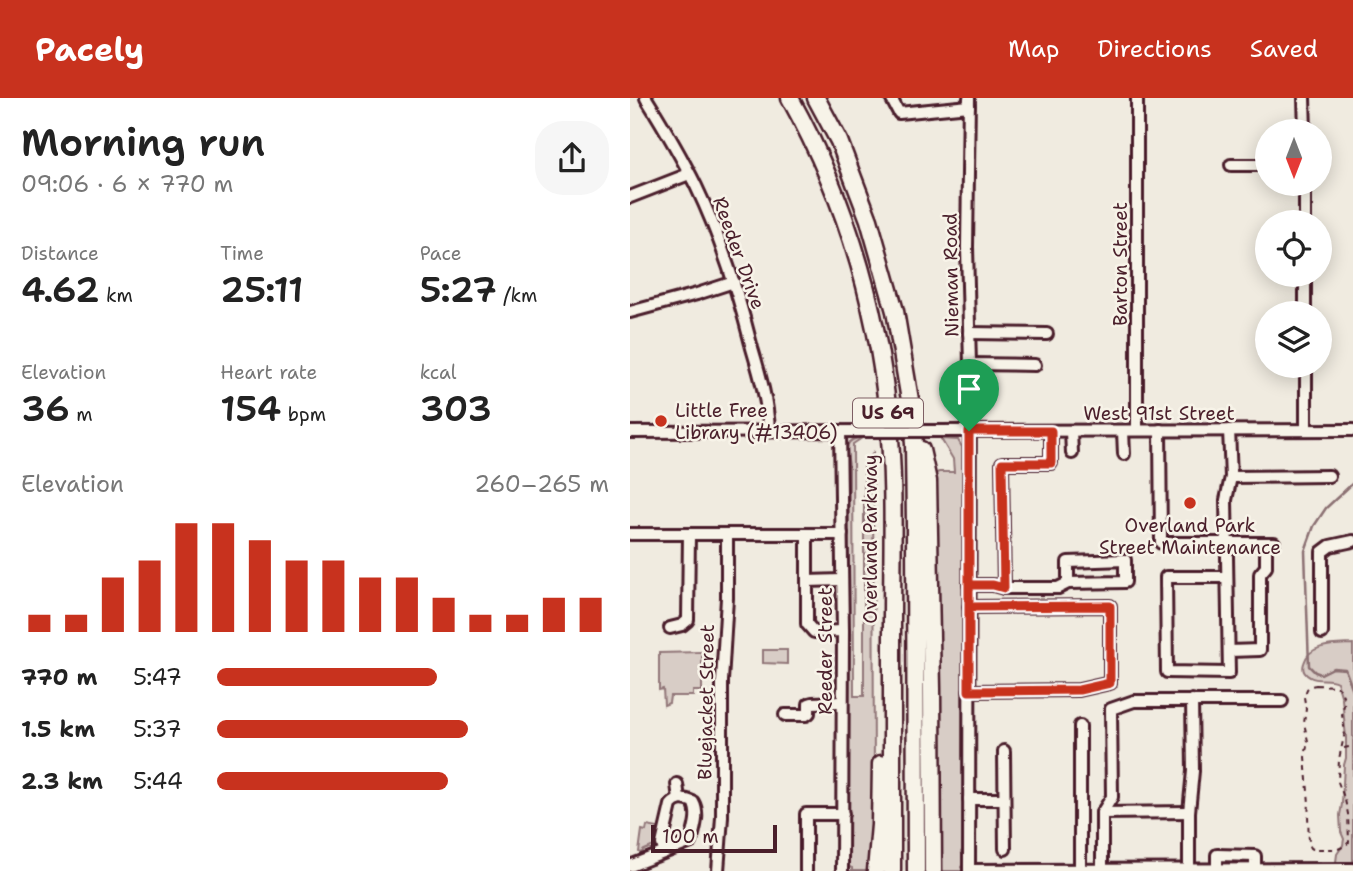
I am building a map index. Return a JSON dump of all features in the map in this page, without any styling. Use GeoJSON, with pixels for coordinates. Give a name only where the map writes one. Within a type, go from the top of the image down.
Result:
{"type":"FeatureCollection","features":[{"type":"Feature","properties":{"kind":"highway","name":"Overland Parkway"},"geometry":{"type":"LineString","coordinates":[[790,98],[837,197],[861,268],[878,341],[888,415],[891,455],[892,871]]}},
{"type":"Feature","properties":{"kind":"highway","name":"US 69"},"geometry":{"type":"LineString","coordinates":[[816,98],[839,141],[873,232],[895,311],[910,400],[914,444],[916,871]]}},
{"type":"Feature","properties":{"kind":"highway"},"geometry":{"type":"LineString","coordinates":[[910,400],[928,481],[933,871]]}},
{"type":"Feature","properties":{"kind":"highway"},"geometry":{"type":"LineString","coordinates":[[876,871],[881,754],[891,746]]}},
{"type":"Feature","properties":{"kind":"street","name":"Reeder Drive"},"geometry":{"type":"LineString","coordinates":[[646,98],[689,174],[710,218],[734,282],[764,393],[769,432]]}},
{"type":"Feature","properties":{"kind":"street"},"geometry":{"type":"LineString","coordinates":[[891,98],[899,113],[969,102]]}},
{"type":"Feature","properties":{"kind":"street","name":"Barton Street"},"geometry":{"type":"LineString","coordinates":[[1137,98],[1137,430]]}},
{"type":"Feature","properties":{"kind":"street"},"geometry":{"type":"LineString","coordinates":[[1304,98],[1305,119]]}},
{"type":"Feature","properties":{"kind":"street","name":"Nieman Road"},"geometry":{"type":"LineString","coordinates":[[969,102],[969,871]]}},
{"type":"Feature","properties":{"kind":"street"},"geometry":{"type":"LineString","coordinates":[[1231,165],[1255,165]]}},
{"type":"Feature","properties":{"kind":"street"},"geometry":{"type":"LineString","coordinates":[[630,197],[689,174]]}},
{"type":"Feature","properties":{"kind":"street"},"geometry":{"type":"LineString","coordinates":[[630,312],[734,282]]}},
{"type":"Feature","properties":{"kind":"street"},"geometry":{"type":"LineString","coordinates":[[969,333],[1047,334]]}},
{"type":"Feature","properties":{"kind":"street"},"geometry":{"type":"LineString","coordinates":[[970,364],[1035,365]]}},
{"type":"Feature","properties":{"kind":"street"},"geometry":{"type":"LineString","coordinates":[[1306,378],[1306,430]]}},
{"type":"Feature","properties":{"kind":"street"},"geometry":{"type":"LineString","coordinates":[[1160,430],[1161,544],[1270,543],[1266,567],[1260,574],[1260,650],[1229,651]]}},
{"type":"Feature","properties":{"kind":"street"},"geometry":{"type":"LineString","coordinates":[[1227,578],[1166,578],[1167,672],[1229,673],[1226,499],[1231,477],[1229,430]]}},
{"type":"Feature","properties":{"kind":"street","name":"West 91st Street"},"geometry":{"type":"LineString","coordinates":[[630,432],[1353,430]]}},
{"type":"Feature","properties":{"kind":"street","name":"Reeder Street"},"geometry":{"type":"LineString","coordinates":[[840,431],[842,871]]}},
{"type":"Feature","properties":{"kind":"street"},"geometry":{"type":"LineString","coordinates":[[1004,588],[1002,463],[1051,463],[1051,431]]}},
{"type":"Feature","properties":{"kind":"street"},"geometry":{"type":"LineString","coordinates":[[1071,431],[1072,453]]}},
{"type":"Feature","properties":{"kind":"street"},"geometry":{"type":"LineString","coordinates":[[1124,431],[1124,454]]}},
{"type":"Feature","properties":{"kind":"street"},"geometry":{"type":"LineString","coordinates":[[1231,477],[1329,476]]}},
{"type":"Feature","properties":{"kind":"street"},"geometry":{"type":"LineString","coordinates":[[630,534],[842,534]]}},
{"type":"Feature","properties":{"kind":"street"},"geometry":{"type":"LineString","coordinates":[[670,628],[682,625],[688,620],[689,534]]}},
{"type":"Feature","properties":{"kind":"street","name":"Bluejacket Street"},"geometry":{"type":"LineString","coordinates":[[718,871],[722,817],[722,681],[727,598],[727,534]]}},
{"type":"Feature","properties":{"kind":"street"},"geometry":{"type":"LineString","coordinates":[[807,534],[807,621],[814,632],[843,631]]}},
{"type":"Feature","properties":{"kind":"street"},"geometry":{"type":"LineString","coordinates":[[1322,633],[1322,552],[1330,546],[1353,541]]}},
{"type":"Feature","properties":{"kind":"street"},"geometry":{"type":"LineString","coordinates":[[969,585],[1058,588],[1068,583],[1125,582],[1125,560],[1068,562],[1068,583]]}},
{"type":"Feature","properties":{"kind":"street"},"geometry":{"type":"LineString","coordinates":[[807,581],[842,580]]}},
{"type":"Feature","properties":{"kind":"street"},"geometry":{"type":"LineString","coordinates":[[969,607],[1110,606],[1110,683],[1079,690],[969,691]]}},
{"type":"Feature","properties":{"kind":"street"},"geometry":{"type":"LineString","coordinates":[[1189,869],[1189,812],[1193,771],[1192,700]]}},
{"type":"Feature","properties":{"kind":"street"},"geometry":{"type":"LineString","coordinates":[[1102,870],[1102,813],[1112,797],[1111,709],[1134,701],[1282,701]]}},
{"type":"Feature","properties":{"kind":"street"},"geometry":{"type":"LineString","coordinates":[[785,715],[806,715],[809,713],[809,704],[812,703],[842,702]]}},
{"type":"Feature","properties":{"kind":"street"},"geometry":{"type":"LineString","coordinates":[[1080,726],[1080,870]]}},
{"type":"Feature","properties":{"kind":"street"},"geometry":{"type":"LineString","coordinates":[[1004,751],[1004,849]]}},
{"type":"Feature","properties":{"kind":"street"},"geometry":{"type":"LineString","coordinates":[[630,866],[691,842],[696,807],[685,800],[677,784]]}},
{"type":"Feature","properties":{"kind":"street"},"geometry":{"type":"LineString","coordinates":[[664,851],[662,845],[671,805],[675,800],[693,797],[694,789]]}},
{"type":"Feature","properties":{"kind":"street"},"geometry":{"type":"LineString","coordinates":[[969,799],[1004,799]]}},
{"type":"Feature","properties":{"kind":"street"},"geometry":{"type":"LineString","coordinates":[[1102,813],[1189,812]]}},
{"type":"Feature","properties":{"kind":"street"},"geometry":{"type":"LineString","coordinates":[[806,871],[806,814],[843,814]]}},
{"type":"Feature","properties":{"kind":"street"},"geometry":{"type":"LineString","coordinates":[[1214,870],[1217,855],[1255,856],[1255,869]]}},
{"type":"Feature","properties":{"kind":"street"},"geometry":{"type":"LineString","coordinates":[[969,871],[1235,870],[1279,866],[1312,870],[1353,869]]}},
{"type":"Feature","properties":{"kind":"path"},"geometry":{"type":"LineString","coordinates":[[1310,686],[1335,686],[1340,689],[1345,700],[1342,715],[1345,732],[1343,748],[1339,760],[1338,782],[1348,814],[1349,842],[1338,849],[1313,849],[1310,844],[1305,757],[1308,741],[1304,723],[1304,697],[1310,686]]}},
{"type":"Feature","properties":{"kind":"path"},"geometry":{"type":"LineString","coordinates":[[1343,748],[1353,746]]}},
{"type":"Feature","properties":{"kind":"shaded area"},"geometry":{"type":"Polygon","coordinates":[[[862,438],[853,444],[854,696],[864,696],[864,466],[873,453],[874,827],[871,832],[874,836],[871,871],[852,871],[848,866],[847,447],[851,441],[862,438]]]}},
{"type":"Feature","properties":{"kind":"shaded area"},"geometry":{"type":"Polygon","coordinates":[[[941,439],[958,440],[962,447],[963,871],[942,871],[934,474],[954,472],[953,459],[941,439]]]}},
{"type":"Feature","properties":{"kind":"shaded area"},"geometry":{"type":"Polygon","coordinates":[[[1353,644],[1353,862],[1336,862],[1344,839],[1340,815],[1346,758],[1342,699],[1337,682],[1310,677],[1303,667],[1307,656],[1317,648],[1353,644]]]}},
{"type":"Feature","properties":{"kind":"shaded area"},"geometry":{"type":"Polygon","coordinates":[[[763,650],[787,650],[787,664],[763,663],[763,650]]]}},
{"type":"Feature","properties":{"kind":"shaded area"},"geometry":{"type":"Polygon","coordinates":[[[702,652],[702,691],[693,691],[693,696],[670,696],[669,703],[664,705],[663,689],[659,690],[659,653],[702,652]]]}},
{"type":"Feature","properties":{"kind":"shaded area"},"geometry":{"type":"Polygon","coordinates":[[[647,826],[658,828],[654,846],[641,853],[642,830],[646,831],[647,826]]]}},
{"type":"Feature","properties":{"kind":"waterway"},"geometry":{"type":"LineString","coordinates":[[1353,483],[1326,508],[1314,526],[1305,551],[1309,666],[1321,674],[1333,668],[1345,669],[1353,690]]}},
{"type":"Feature","properties":{"kind":"place","name":"Little Free Library (#13406)"},"geometry":{"type":"Point","coordinates":[661,421]}},
{"type":"Feature","properties":{"kind":"place","name":"Overland Park Street Maintenance"},"geometry":{"type":"Point","coordinates":[1190,503]}},
{"type":"Feature","properties":{"kind":"route"},"geometry":{"type":"LineString","coordinates":[[969,431],[969,585],[969,607],[1110,606],[1110,683],[1079,690],[969,691],[969,585],[1004,588],[1002,463],[1051,463],[1051,431],[969,431]]}}]}
